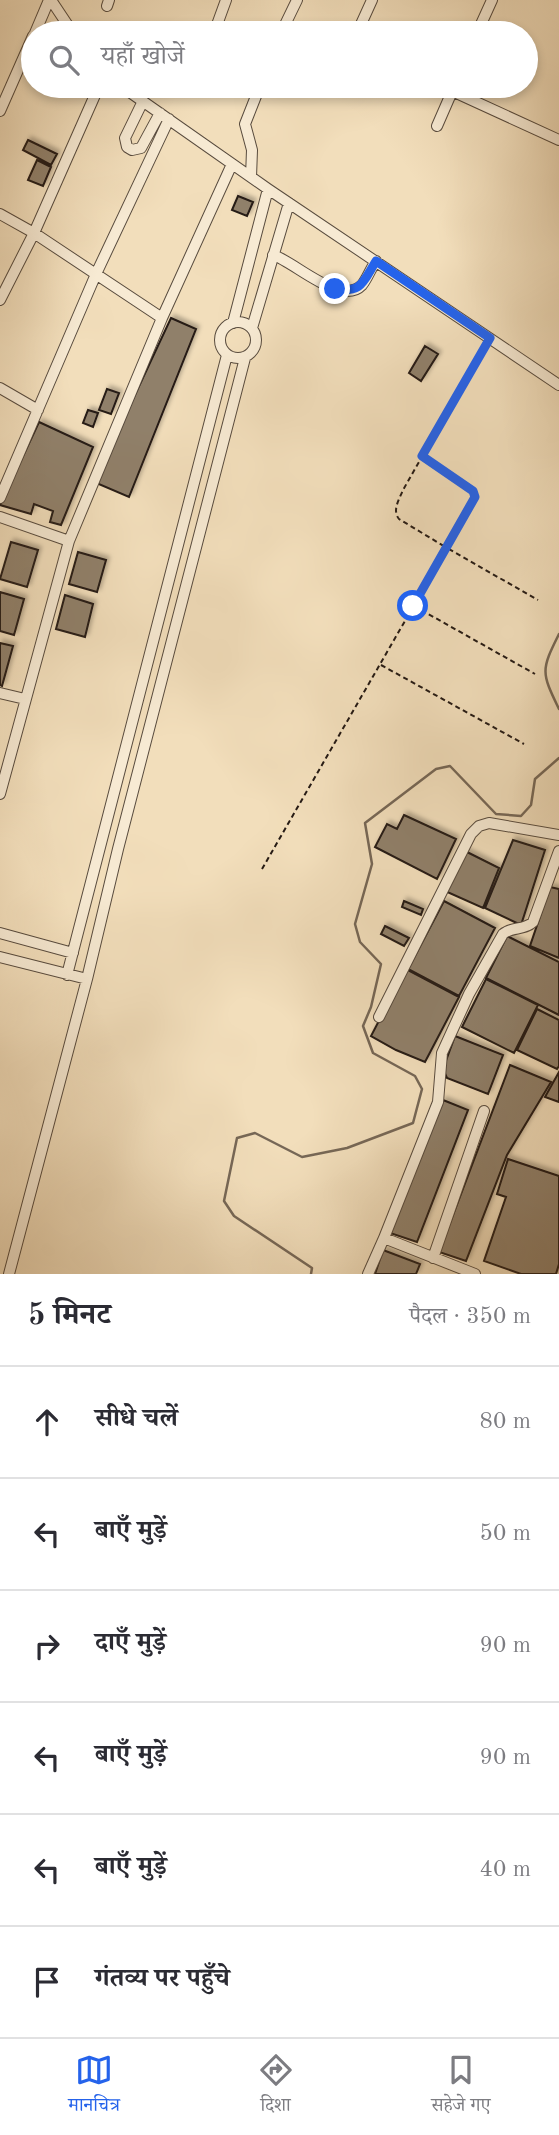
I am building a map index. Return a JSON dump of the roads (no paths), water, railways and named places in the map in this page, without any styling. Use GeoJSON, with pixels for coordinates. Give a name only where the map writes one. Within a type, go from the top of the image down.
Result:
{"type":"FeatureCollection","features":[{"type":"Feature","properties":{"kind":"street"},"geometry":{"type":"LineString","coordinates":[[50,0],[65,21]]}},
{"type":"Feature","properties":{"kind":"street"},"geometry":{"type":"LineString","coordinates":[[40,21],[50,0]]}},
{"type":"Feature","properties":{"kind":"street"},"geometry":{"type":"LineString","coordinates":[[218,21],[226,0]]}},
{"type":"Feature","properties":{"kind":"street"},"geometry":{"type":"LineString","coordinates":[[287,21],[297,0]]}},
{"type":"Feature","properties":{"kind":"street"},"geometry":{"type":"LineString","coordinates":[[362,21],[372,0]]}},
{"type":"Feature","properties":{"kind":"street"},"geometry":{"type":"LineString","coordinates":[[482,21],[492,0]]}},
{"type":"Feature","properties":{"kind":"street"},"geometry":{"type":"LineString","coordinates":[[0,111],[21,64]]}},
{"type":"Feature","properties":{"kind":"street"},"geometry":{"type":"LineString","coordinates":[[0,300],[94,98]]}},
{"type":"Feature","properties":{"kind":"street"},"geometry":{"type":"LineString","coordinates":[[139,98],[268,189],[559,385]]}},
{"type":"Feature","properties":{"kind":"street"},"geometry":{"type":"LineString","coordinates":[[251,177],[252,150],[245,124],[255,98]]}},
{"type":"Feature","properties":{"kind":"street"},"geometry":{"type":"LineString","coordinates":[[437,125],[449,98]]}},
{"type":"Feature","properties":{"kind":"street"},"geometry":{"type":"LineString","coordinates":[[474,98],[559,140]]}},
{"type":"Feature","properties":{"kind":"street"},"geometry":{"type":"LineString","coordinates":[[143,101],[125,138],[127,147],[132,150],[141,148],[164,116]]}},
{"type":"Feature","properties":{"kind":"street"},"geometry":{"type":"LineString","coordinates":[[0,498],[164,116]]}},
{"type":"Feature","properties":{"kind":"street"},"geometry":{"type":"LineString","coordinates":[[0,794],[5,749],[25,699],[69,541],[162,318],[232,164]]}},
{"type":"Feature","properties":{"kind":"street"},"geometry":{"type":"LineString","coordinates":[[233,323],[268,189]]}},
{"type":"Feature","properties":{"kind":"street"},"geometry":{"type":"LineString","coordinates":[[252,328],[289,203]]}},
{"type":"Feature","properties":{"kind":"street"},"geometry":{"type":"LineString","coordinates":[[0,214],[162,318]]}},
{"type":"Feature","properties":{"kind":"street"},"geometry":{"type":"LineString","coordinates":[[274,255],[335,289],[350,292],[362,286],[376,261]]}},
{"type":"Feature","properties":{"kind":"street"},"geometry":{"type":"LineString","coordinates":[[9,1274],[245,358],[256,347],[257,337],[252,328],[244,323],[233,323],[225,328],[220,337],[221,347],[227,355],[236,359],[245,358]]}},
{"type":"Feature","properties":{"kind":"street"},"geometry":{"type":"LineString","coordinates":[[68,975],[227,355]]}},
{"type":"Feature","properties":{"kind":"street"},"geometry":{"type":"LineString","coordinates":[[0,388],[38,410]]}},
{"type":"Feature","properties":{"kind":"street"},"geometry":{"type":"LineString","coordinates":[[0,517],[69,541]]}},
{"type":"Feature","properties":{"kind":"street"},"geometry":{"type":"LineString","coordinates":[[144,675],[163,679]]}},
{"type":"Feature","properties":{"kind":"street"},"geometry":{"type":"LineString","coordinates":[[0,693],[25,699]]}},
{"type":"Feature","properties":{"kind":"street"},"geometry":{"type":"LineString","coordinates":[[379,1017],[471,834],[479,826],[489,823],[559,835]]}},
{"type":"Feature","properties":{"kind":"street"},"geometry":{"type":"LineString","coordinates":[[368,1274],[438,1102],[442,1053],[469,994],[502,934],[508,929],[529,927],[533,922],[559,850]]}},
{"type":"Feature","properties":{"kind":"street"},"geometry":{"type":"LineString","coordinates":[[0,933],[73,953]]}},
{"type":"Feature","properties":{"kind":"street"},"geometry":{"type":"LineString","coordinates":[[0,957],[87,979]]}},
{"type":"Feature","properties":{"kind":"street"},"geometry":{"type":"LineString","coordinates":[[433,1258],[484,1111]]}},
{"type":"Feature","properties":{"kind":"street"},"geometry":{"type":"LineString","coordinates":[[384,1238],[475,1274]]}},
{"type":"Feature","properties":{"kind":"waterway"},"geometry":{"type":"LineString","coordinates":[[559,634],[546,664],[546,679],[559,709]]}},
{"type":"Feature","properties":{"kind":"waterway"},"geometry":{"type":"LineString","coordinates":[[311,1274],[312,1268],[234,1216],[224,1201],[237,1138],[255,1133],[302,1157],[347,1148],[413,1123],[422,1089],[415,1076],[373,1053],[363,1026],[371,1007],[381,964],[360,942],[355,924],[372,864],[365,823],[436,769],[450,766],[496,814],[521,816],[531,805],[535,779],[559,758]]}}]}
